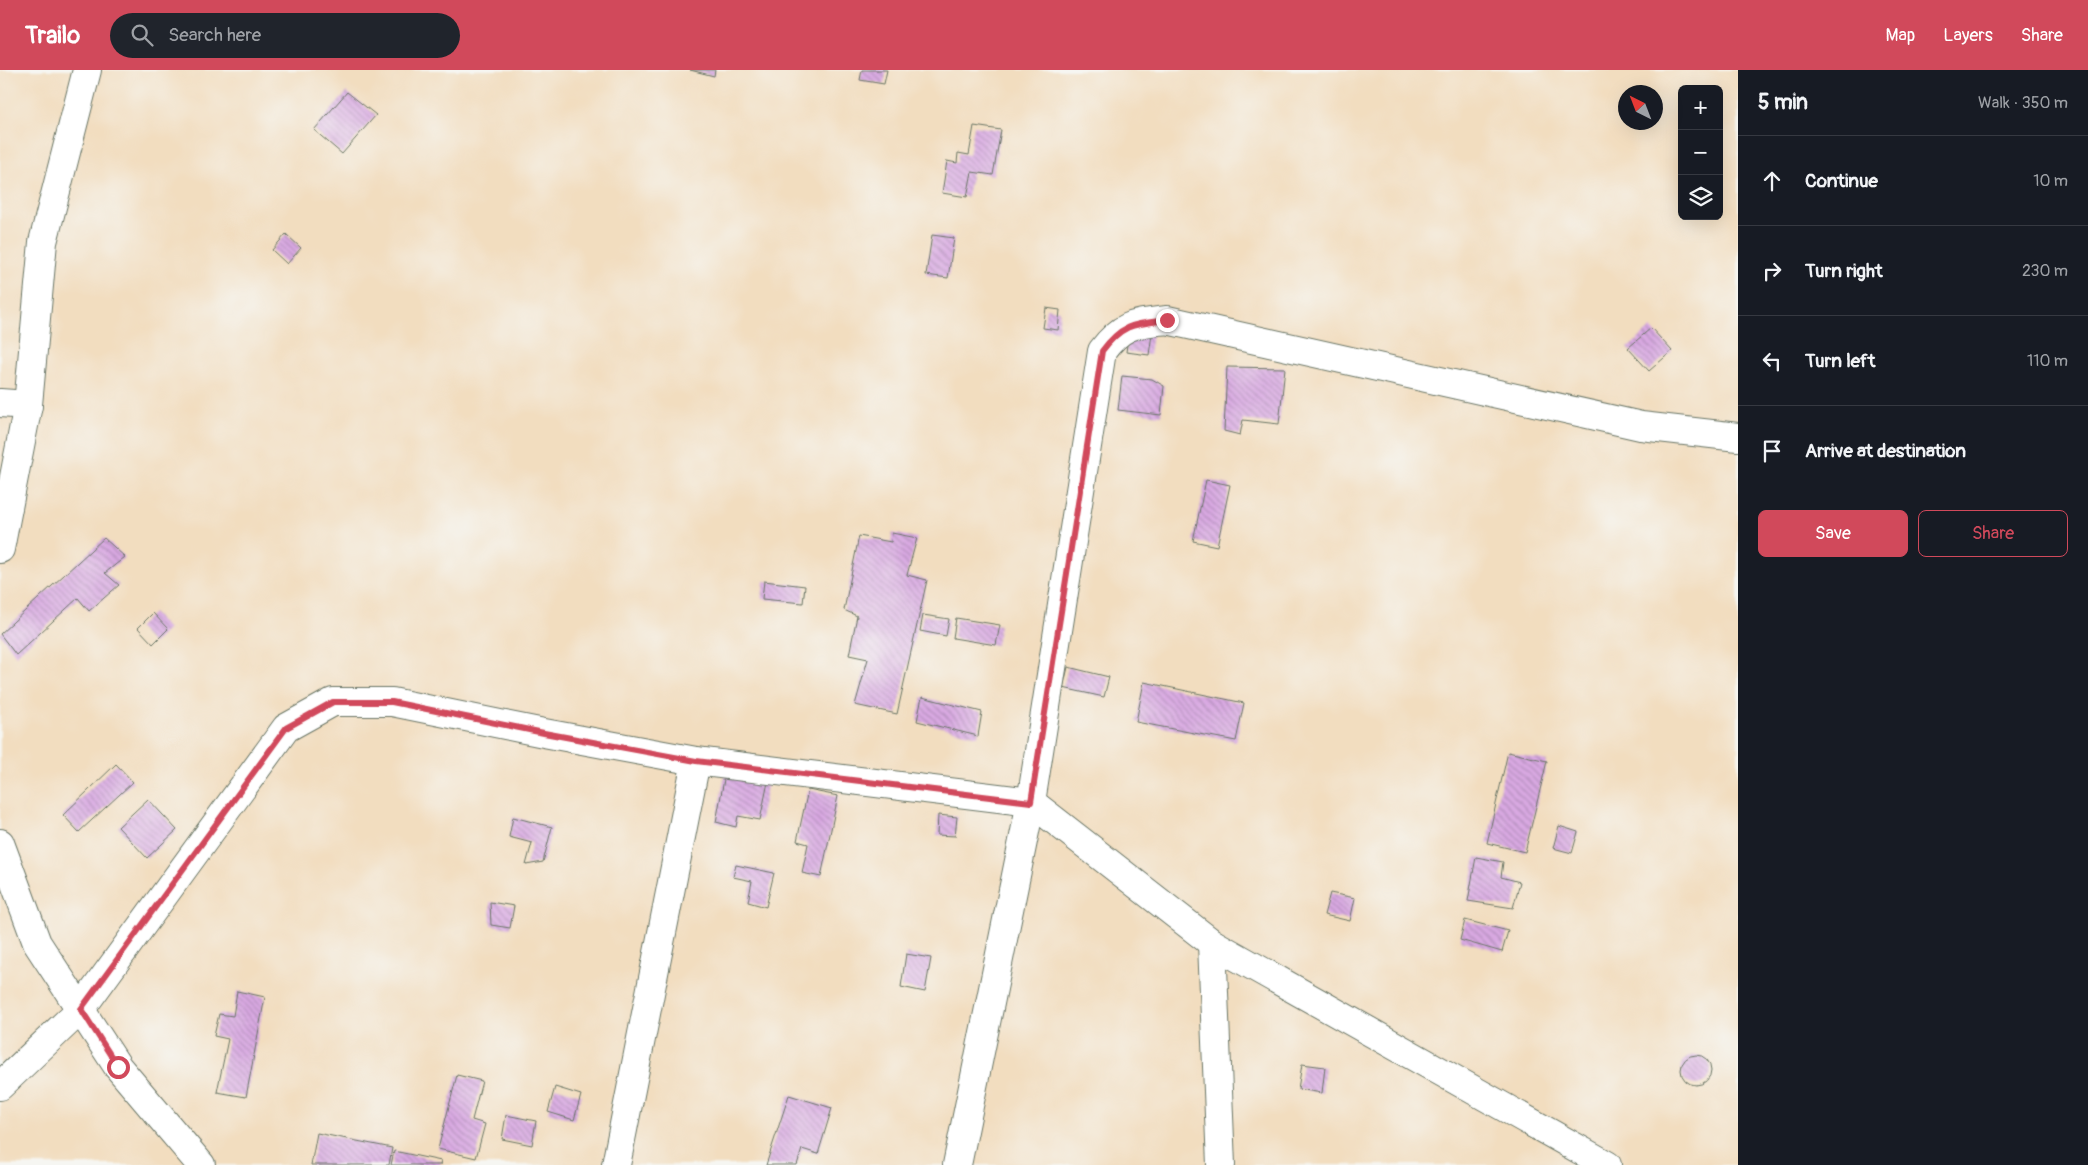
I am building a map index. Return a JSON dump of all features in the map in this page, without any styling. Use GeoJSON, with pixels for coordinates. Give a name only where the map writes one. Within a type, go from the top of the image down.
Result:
{"type":"FeatureCollection","features":[{"type":"Feature","properties":{"kind":"street"},"geometry":{"type":"LineString","coordinates":[[0,549],[28,404],[43,242],[87,70]]}},
{"type":"Feature","properties":{"kind":"street"},"geometry":{"type":"LineString","coordinates":[[957,1165],[1031,802],[1102,351],[1113,336],[1132,324],[1167,320],[1641,426],[1738,436]]}},
{"type":"Feature","properties":{"kind":"street"},"geometry":{"type":"LineString","coordinates":[[0,403],[28,404]]}},
{"type":"Feature","properties":{"kind":"street"},"geometry":{"type":"LineString","coordinates":[[0,1086],[81,1009],[286,728],[333,702],[392,702],[696,761],[1031,802],[1212,943],[1607,1165]]}},
{"type":"Feature","properties":{"kind":"street"},"geometry":{"type":"LineString","coordinates":[[616,1165],[696,761]]}},
{"type":"Feature","properties":{"kind":"street"},"geometry":{"type":"LineString","coordinates":[[0,843],[37,944],[118,1067],[201,1165]]}},
{"type":"Feature","properties":{"kind":"street"},"geometry":{"type":"LineString","coordinates":[[1212,943],[1221,1165]]}},
{"type":"Feature","properties":{"kind":"building"},"geometry":{"type":"Polygon","coordinates":[[[690,70],[715,70],[714,76],[690,70]]]}},
{"type":"Feature","properties":{"kind":"building"},"geometry":{"type":"Polygon","coordinates":[[[862,70],[887,70],[884,84],[860,80],[862,70]]]}},
{"type":"Feature","properties":{"kind":"building"},"geometry":{"type":"Polygon","coordinates":[[[347,92],[376,115],[342,154],[314,130],[347,92]]]}},
{"type":"Feature","properties":{"kind":"building"},"geometry":{"type":"Polygon","coordinates":[[[974,126],[1001,130],[993,175],[972,172],[967,197],[942,193],[947,161],[957,163],[958,153],[969,155],[974,126]]]}},
{"type":"Feature","properties":{"kind":"building"},"geometry":{"type":"Polygon","coordinates":[[[286,234],[301,248],[287,264],[272,250],[286,234]]]}},
{"type":"Feature","properties":{"kind":"building"},"geometry":{"type":"Polygon","coordinates":[[[932,235],[954,238],[948,278],[926,275],[932,235]]]}},
{"type":"Feature","properties":{"kind":"building"},"geometry":{"type":"Polygon","coordinates":[[[1046,308],[1060,310],[1058,330],[1043,328],[1046,308]]]}},
{"type":"Feature","properties":{"kind":"building"},"geometry":{"type":"Polygon","coordinates":[[[1651,328],[1672,351],[1649,371],[1628,348],[1651,328]]]}},
{"type":"Feature","properties":{"kind":"building"},"geometry":{"type":"Polygon","coordinates":[[[1129,331],[1152,334],[1149,355],[1126,352],[1129,331]]]}},
{"type":"Feature","properties":{"kind":"building"},"geometry":{"type":"Polygon","coordinates":[[[1227,367],[1285,368],[1279,424],[1243,420],[1240,435],[1224,431],[1227,367]]]}},
{"type":"Feature","properties":{"kind":"building"},"geometry":{"type":"Polygon","coordinates":[[[1122,376],[1152,379],[1164,386],[1161,415],[1118,410],[1122,376]]]}},
{"type":"Feature","properties":{"kind":"building"},"geometry":{"type":"Polygon","coordinates":[[[1206,480],[1230,485],[1217,546],[1193,541],[1206,480]]]}},
{"type":"Feature","properties":{"kind":"building"},"geometry":{"type":"Polygon","coordinates":[[[892,533],[917,538],[907,575],[927,580],[897,714],[855,705],[868,659],[849,655],[857,616],[844,610],[859,536],[891,542],[892,533]]]}},
{"type":"Feature","properties":{"kind":"building"},"geometry":{"type":"Polygon","coordinates":[[[104,538],[125,557],[105,573],[119,585],[89,611],[78,598],[16,655],[0,634],[104,538]]]}},
{"type":"Feature","properties":{"kind":"building"},"geometry":{"type":"Polygon","coordinates":[[[764,581],[805,586],[803,603],[762,599],[764,581]]]}},
{"type":"Feature","properties":{"kind":"building"},"geometry":{"type":"Polygon","coordinates":[[[153,613],[168,629],[153,644],[138,628],[153,613]]]}},
{"type":"Feature","properties":{"kind":"building"},"geometry":{"type":"Polygon","coordinates":[[[923,615],[949,619],[946,636],[920,631],[923,615]]]}},
{"type":"Feature","properties":{"kind":"building"},"geometry":{"type":"Polygon","coordinates":[[[956,618],[1000,625],[996,645],[953,638],[956,618]]]}},
{"type":"Feature","properties":{"kind":"building"},"geometry":{"type":"Polygon","coordinates":[[[1068,667],[1109,677],[1104,697],[1063,688],[1068,667]]]}},
{"type":"Feature","properties":{"kind":"building"},"geometry":{"type":"Polygon","coordinates":[[[1144,682],[1244,703],[1236,741],[1136,722],[1144,682]]]}},
{"type":"Feature","properties":{"kind":"building"},"geometry":{"type":"Polygon","coordinates":[[[922,697],[982,712],[978,736],[917,721],[922,697]]]}},
{"type":"Feature","properties":{"kind":"building"},"geometry":{"type":"Polygon","coordinates":[[[1508,752],[1547,761],[1525,852],[1487,843],[1508,752]]]}},
{"type":"Feature","properties":{"kind":"building"},"geometry":{"type":"Polygon","coordinates":[[[116,764],[133,782],[79,832],[63,815],[116,764]]]}},
{"type":"Feature","properties":{"kind":"building"},"geometry":{"type":"Polygon","coordinates":[[[725,774],[768,782],[760,820],[738,816],[736,827],[716,822],[725,774]]]}},
{"type":"Feature","properties":{"kind":"building"},"geometry":{"type":"Polygon","coordinates":[[[808,790],[838,796],[821,877],[802,873],[808,844],[797,841],[808,790]]]}},
{"type":"Feature","properties":{"kind":"building"},"geometry":{"type":"Polygon","coordinates":[[[148,799],[177,830],[147,858],[118,827],[148,799]]]}},
{"type":"Feature","properties":{"kind":"building"},"geometry":{"type":"Polygon","coordinates":[[[938,815],[957,817],[955,836],[937,835],[938,815]]]}},
{"type":"Feature","properties":{"kind":"building"},"geometry":{"type":"Polygon","coordinates":[[[513,817],[552,827],[543,862],[526,865],[532,843],[509,837],[513,817]]]}},
{"type":"Feature","properties":{"kind":"building"},"geometry":{"type":"Polygon","coordinates":[[[1559,826],[1578,832],[1572,853],[1553,848],[1559,826]]]}},
{"type":"Feature","properties":{"kind":"building"},"geometry":{"type":"Polygon","coordinates":[[[1476,857],[1503,862],[1501,877],[1520,882],[1513,908],[1468,901],[1476,857]]]}},
{"type":"Feature","properties":{"kind":"building"},"geometry":{"type":"Polygon","coordinates":[[[736,865],[774,873],[766,907],[748,902],[752,881],[733,877],[736,865]]]}},
{"type":"Feature","properties":{"kind":"building"},"geometry":{"type":"Polygon","coordinates":[[[1330,893],[1355,898],[1350,921],[1324,915],[1330,893]]]}},
{"type":"Feature","properties":{"kind":"building"},"geometry":{"type":"Polygon","coordinates":[[[490,902],[514,906],[510,928],[491,925],[490,902]]]}},
{"type":"Feature","properties":{"kind":"building"},"geometry":{"type":"Polygon","coordinates":[[[1465,920],[1508,931],[1502,952],[1460,940],[1465,920]]]}},
{"type":"Feature","properties":{"kind":"building"},"geometry":{"type":"Polygon","coordinates":[[[906,954],[931,958],[925,992],[901,987],[906,954]]]}},
{"type":"Feature","properties":{"kind":"building"},"geometry":{"type":"Polygon","coordinates":[[[237,991],[265,997],[246,1097],[217,1092],[228,1039],[214,1036],[219,1014],[233,1016],[237,991]]]}},
{"type":"Feature","properties":{"kind":"building"},"geometry":{"type":"Polygon","coordinates":[[[1696,1055],[1707,1059],[1711,1070],[1707,1081],[1696,1085],[1685,1081],[1681,1070],[1685,1059],[1696,1055]]]}},
{"type":"Feature","properties":{"kind":"building"},"geometry":{"type":"Polygon","coordinates":[[[1302,1064],[1325,1067],[1322,1093],[1298,1089],[1302,1064]]]}},
{"type":"Feature","properties":{"kind":"building"},"geometry":{"type":"Polygon","coordinates":[[[457,1075],[482,1081],[472,1120],[485,1124],[476,1158],[438,1149],[457,1075]]]}},
{"type":"Feature","properties":{"kind":"building"},"geometry":{"type":"Polygon","coordinates":[[[555,1087],[581,1095],[574,1120],[548,1112],[555,1087]]]}},
{"type":"Feature","properties":{"kind":"building"},"geometry":{"type":"Polygon","coordinates":[[[789,1095],[832,1108],[818,1154],[802,1149],[797,1165],[766,1165],[789,1095]]]}},
{"type":"Feature","properties":{"kind":"building"},"geometry":{"type":"Polygon","coordinates":[[[506,1115],[536,1121],[532,1145],[502,1139],[506,1115]]]}},
{"type":"Feature","properties":{"kind":"building"},"geometry":{"type":"Polygon","coordinates":[[[317,1133],[392,1148],[389,1165],[311,1165],[317,1133]]]}},
{"type":"Feature","properties":{"kind":"building"},"geometry":{"type":"Polygon","coordinates":[[[394,1151],[441,1161],[440,1165],[391,1165],[394,1151]]]}},
{"type":"Feature","properties":{"kind":"route"},"geometry":{"type":"LineString","coordinates":[[118,1067],[81,1009],[286,728],[333,702],[392,702],[696,761],[1031,802],[1102,351],[1113,336],[1132,324],[1167,320]]}}]}
